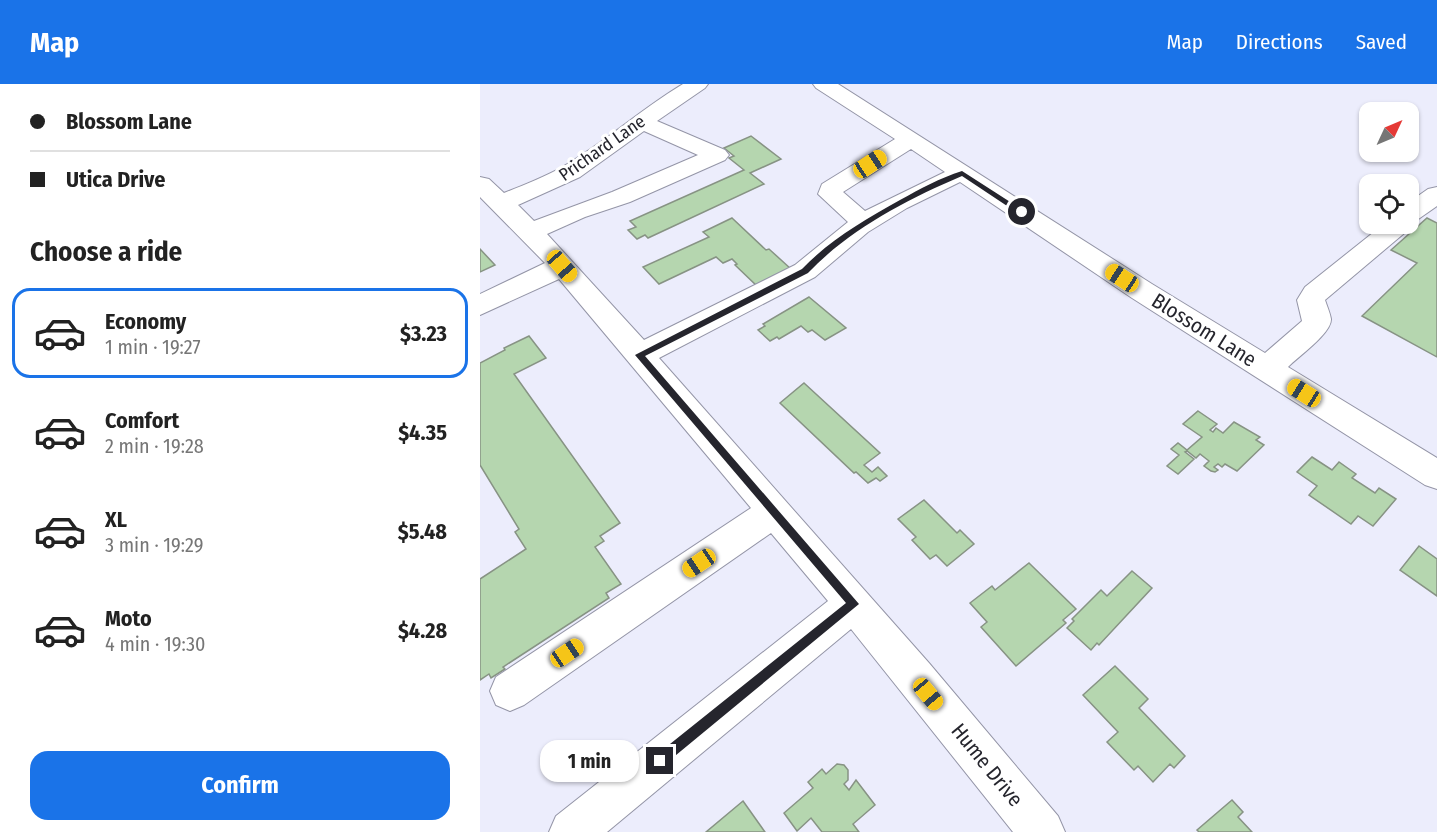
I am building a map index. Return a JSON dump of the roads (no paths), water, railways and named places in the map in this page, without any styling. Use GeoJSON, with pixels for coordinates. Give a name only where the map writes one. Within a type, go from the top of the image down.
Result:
{"type":"FeatureCollection","features":[{"type":"Feature","properties":{"kind":"street","name":"Prichard Lane"},"geometry":{"type":"LineString","coordinates":[[491,194],[558,179],[698,84]]}},
{"type":"Feature","properties":{"kind":"street","name":"Blossom Lane"},"geometry":{"type":"LineString","coordinates":[[823,84],[1266,369],[1437,475]]}},
{"type":"Feature","properties":{"kind":"street"},"geometry":{"type":"LineString","coordinates":[[530,232],[576,212],[621,197],[717,155],[656,127],[638,123]]}},
{"type":"Feature","properties":{"kind":"street"},"geometry":{"type":"LineString","coordinates":[[864,223],[830,194],[831,189],[911,139]]}},
{"type":"Feature","properties":{"kind":"street"},"geometry":{"type":"LineString","coordinates":[[639,355],[805,271],[826,250],[864,223],[930,187],[962,173]]}},
{"type":"Feature","properties":{"kind":"street","name":"Hume Drive"},"geometry":{"type":"LineString","coordinates":[[491,194],[562,266],[775,512],[1042,832]]}},
{"type":"Feature","properties":{"kind":"street"},"geometry":{"type":"LineString","coordinates":[[1419,207],[1437,194]]}},
{"type":"Feature","properties":{"kind":"street"},"geometry":{"type":"LineString","coordinates":[[1266,369],[1314,327],[1317,320],[1311,300],[1315,294],[1387,234]]}},
{"type":"Feature","properties":{"kind":"street"},"geometry":{"type":"LineString","coordinates":[[480,305],[562,266]]}},
{"type":"Feature","properties":{"kind":"street"},"geometry":{"type":"LineString","coordinates":[[510,691],[775,512]]}},
{"type":"Feature","properties":{"kind":"street"},"geometry":{"type":"LineString","coordinates":[[572,832],[853,604]]}}]}
